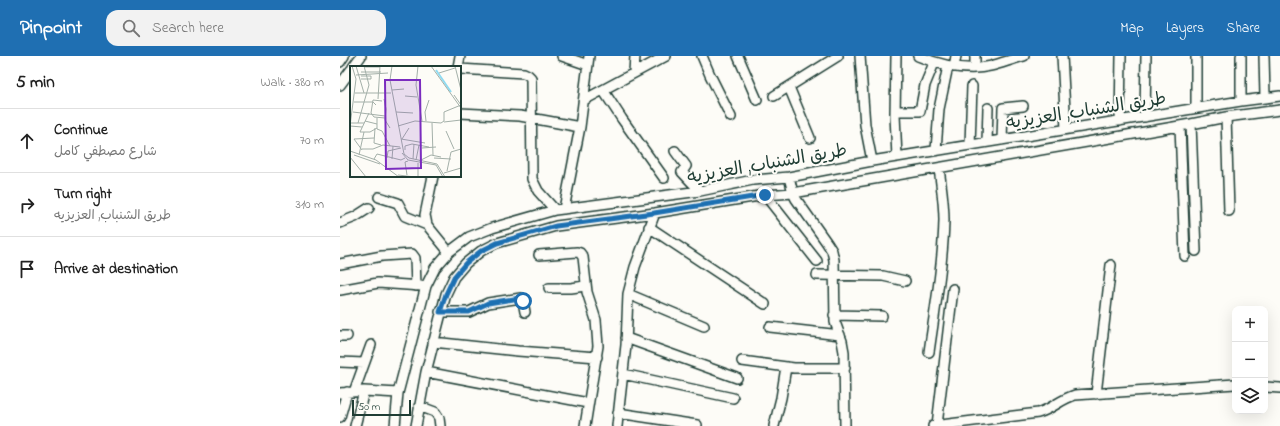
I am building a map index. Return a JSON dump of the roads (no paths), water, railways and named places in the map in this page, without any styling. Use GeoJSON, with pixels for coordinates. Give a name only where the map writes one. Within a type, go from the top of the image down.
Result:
{"type":"FeatureCollection","features":[{"type":"Feature","properties":{"kind":"street"},"geometry":{"type":"LineString","coordinates":[[340,62],[344,56]]}},
{"type":"Feature","properties":{"kind":"street"},"geometry":{"type":"LineString","coordinates":[[354,66],[361,56]]}},
{"type":"Feature","properties":{"kind":"street"},"geometry":{"type":"LineString","coordinates":[[458,66],[460,56]]}},
{"type":"Feature","properties":{"kind":"street"},"geometry":{"type":"LineString","coordinates":[[461,69],[524,73],[531,78],[532,179],[538,191],[559,209],[580,127],[588,60],[562,56]]}},
{"type":"Feature","properties":{"kind":"street"},"geometry":{"type":"LineString","coordinates":[[634,72],[635,56]]}},
{"type":"Feature","properties":{"kind":"street"},"geometry":{"type":"LineString","coordinates":[[584,100],[634,72],[652,59],[666,56]]}},
{"type":"Feature","properties":{"kind":"street"},"geometry":{"type":"LineString","coordinates":[[702,56],[730,117]]}},
{"type":"Feature","properties":{"kind":"street"},"geometry":{"type":"LineString","coordinates":[[738,56],[757,100]]}},
{"type":"Feature","properties":{"kind":"street"},"geometry":{"type":"LineString","coordinates":[[860,56],[865,125],[872,161]]}},
{"type":"Feature","properties":{"kind":"street"},"geometry":{"type":"LineString","coordinates":[[896,56],[895,111],[897,157]]}},
{"type":"Feature","properties":{"kind":"street"},"geometry":{"type":"LineString","coordinates":[[918,56],[934,63],[951,66],[975,67],[990,66],[1009,58],[1024,56]]}},
{"type":"Feature","properties":{"kind":"street"},"geometry":{"type":"LineString","coordinates":[[936,150],[939,109],[951,66],[956,56]]}},
{"type":"Feature","properties":{"kind":"street"},"geometry":{"type":"LineString","coordinates":[[975,56],[975,67]]}},
{"type":"Feature","properties":{"kind":"street"},"geometry":{"type":"LineString","coordinates":[[1062,56],[1066,129]]}},
{"type":"Feature","properties":{"kind":"street"},"geometry":{"type":"LineString","coordinates":[[1120,121],[1121,56]]}},
{"type":"Feature","properties":{"kind":"street"},"geometry":{"type":"LineString","coordinates":[[1146,56],[1146,117]]}},
{"type":"Feature","properties":{"kind":"street"},"geometry":{"type":"LineString","coordinates":[[1196,56],[1196,108]]}},
{"type":"Feature","properties":{"kind":"street"},"geometry":{"type":"LineString","coordinates":[[1240,56],[1241,101]]}},
{"type":"Feature","properties":{"kind":"street"},"geometry":{"type":"LineString","coordinates":[[1264,56],[1265,97]]}},
{"type":"Feature","properties":{"kind":"street"},"geometry":{"type":"LineString","coordinates":[[774,96],[835,57]]}},
{"type":"Feature","properties":{"kind":"street"},"geometry":{"type":"LineString","coordinates":[[895,111],[920,111],[925,85],[934,63]]}},
{"type":"Feature","properties":{"kind":"street"},"geometry":{"type":"LineString","coordinates":[[340,85],[350,71]]}},
{"type":"Feature","properties":{"kind":"street"},"geometry":{"type":"LineString","coordinates":[[970,145],[972,86]]}},
{"type":"Feature","properties":{"kind":"street"},"geometry":{"type":"LineString","coordinates":[[789,87],[810,138]]}},
{"type":"Feature","properties":{"kind":"street"},"geometry":{"type":"LineString","coordinates":[[603,90],[622,120],[664,178]]}},
{"type":"Feature","properties":{"kind":"street","name":"طريق الشنباب, العزيزيه"},"geometry":{"type":"LineString","coordinates":[[395,426],[398,392],[426,286],[436,268],[449,252],[469,237],[492,228],[559,209],[700,191],[753,180],[789,177],[936,150],[1265,97],[1280,96]]}},
{"type":"Feature","properties":{"kind":"street"},"geometry":{"type":"LineString","coordinates":[[1002,140],[1003,108],[1023,106]]}},
{"type":"Feature","properties":{"kind":"street"},"geometry":{"type":"LineString","coordinates":[[987,142],[988,108]]}},
{"type":"Feature","properties":{"kind":"street","name":"طريق الشنباب, العزيزيه"},"geometry":{"type":"LineString","coordinates":[[416,426],[426,372],[440,312],[446,294],[454,277],[466,263],[481,251],[497,243],[556,226],[654,213],[765,195],[793,193],[1226,117],[1280,110]]}},
{"type":"Feature","properties":{"kind":"street"},"geometry":{"type":"LineString","coordinates":[[461,113],[531,118],[580,127]]}},
{"type":"Feature","properties":{"kind":"street"},"geometry":{"type":"LineString","coordinates":[[1226,117],[1229,211]]}},
{"type":"Feature","properties":{"kind":"street"},"geometry":{"type":"LineString","coordinates":[[1191,124],[1196,251]]}},
{"type":"Feature","properties":{"kind":"street"},"geometry":{"type":"LineString","coordinates":[[1180,126],[1185,256]]}},
{"type":"Feature","properties":{"kind":"street"},"geometry":{"type":"LineString","coordinates":[[675,151],[686,166],[682,172],[700,191]]}},
{"type":"Feature","properties":{"kind":"street"},"geometry":{"type":"LineString","coordinates":[[929,352],[944,228],[939,168]]}},
{"type":"Feature","properties":{"kind":"street"},"geometry":{"type":"LineString","coordinates":[[827,169],[830,186]]}},
{"type":"Feature","properties":{"kind":"street"},"geometry":{"type":"LineString","coordinates":[[433,177],[425,215],[427,225],[449,252]]}},
{"type":"Feature","properties":{"kind":"street"},"geometry":{"type":"LineString","coordinates":[[789,177],[796,199],[832,251],[834,260],[834,315],[837,329],[844,346],[845,426]]}},
{"type":"Feature","properties":{"kind":"street"},"geometry":{"type":"LineString","coordinates":[[765,195],[817,260]]}},
{"type":"Feature","properties":{"kind":"street"},"geometry":{"type":"LineString","coordinates":[[379,197],[398,204],[405,216],[427,225]]}},
{"type":"Feature","properties":{"kind":"street"},"geometry":{"type":"LineString","coordinates":[[340,223],[355,217],[369,208]]}},
{"type":"Feature","properties":{"kind":"street"},"geometry":{"type":"LineString","coordinates":[[617,426],[626,338],[628,294],[635,267],[654,213]]}},
{"type":"Feature","properties":{"kind":"street"},"geometry":{"type":"LineString","coordinates":[[649,227],[765,304]]}},
{"type":"Feature","properties":{"kind":"street"},"geometry":{"type":"LineString","coordinates":[[539,255],[580,253],[583,258],[586,286],[596,320],[598,339],[597,357],[588,403],[586,426]]}},
{"type":"Feature","properties":{"kind":"street"},"geometry":{"type":"LineString","coordinates":[[340,264],[382,256],[412,254],[415,258],[416,286]]}},
{"type":"Feature","properties":{"kind":"street"},"geometry":{"type":"LineString","coordinates":[[1096,394],[1111,264]]}},
{"type":"Feature","properties":{"kind":"street"},"geometry":{"type":"LineString","coordinates":[[817,274],[883,276],[905,281]]}},
{"type":"Feature","properties":{"kind":"street"},"geometry":{"type":"LineString","coordinates":[[340,290],[378,283],[426,286]]}},
{"type":"Feature","properties":{"kind":"street"},"geometry":{"type":"LineString","coordinates":[[549,288],[586,286]]}},
{"type":"Feature","properties":{"kind":"street"},"geometry":{"type":"LineString","coordinates":[[953,289],[940,425],[1007,421],[1046,410],[1067,397],[1074,395],[1232,384]]}},
{"type":"Feature","properties":{"kind":"street"},"geometry":{"type":"LineString","coordinates":[[628,294],[704,326]]}},
{"type":"Feature","properties":{"kind":"street"},"geometry":{"type":"LineString","coordinates":[[440,312],[469,312],[488,303],[520,298],[523,301],[525,312]]}},
{"type":"Feature","properties":{"kind":"street"},"geometry":{"type":"LineString","coordinates":[[834,315],[882,316]]}},
{"type":"Feature","properties":{"kind":"street"},"geometry":{"type":"LineString","coordinates":[[770,327],[840,335]]}},
{"type":"Feature","properties":{"kind":"street"},"geometry":{"type":"LineString","coordinates":[[626,338],[737,378]]}},
{"type":"Feature","properties":{"kind":"street"},"geometry":{"type":"LineString","coordinates":[[433,342],[518,351],[597,357]]}},
{"type":"Feature","properties":{"kind":"street"},"geometry":{"type":"LineString","coordinates":[[340,417],[347,392],[364,363],[371,345]]}},
{"type":"Feature","properties":{"kind":"street"},"geometry":{"type":"LineString","coordinates":[[742,361],[786,367],[821,369],[845,368]]}},
{"type":"Feature","properties":{"kind":"street"},"geometry":{"type":"LineString","coordinates":[[340,362],[364,363]]}},
{"type":"Feature","properties":{"kind":"street"},"geometry":{"type":"LineString","coordinates":[[774,426],[782,398],[786,367]]}},
{"type":"Feature","properties":{"kind":"street"},"geometry":{"type":"LineString","coordinates":[[426,372],[588,403]]}},
{"type":"Feature","properties":{"kind":"street"},"geometry":{"type":"LineString","coordinates":[[623,374],[733,398]]}},
{"type":"Feature","properties":{"kind":"street"},"geometry":{"type":"LineString","coordinates":[[1268,387],[1280,388]]}},
{"type":"Feature","properties":{"kind":"street"},"geometry":{"type":"LineString","coordinates":[[355,426],[364,391]]}},
{"type":"Feature","properties":{"kind":"street"},"geometry":{"type":"LineString","coordinates":[[347,392],[398,392]]}},
{"type":"Feature","properties":{"kind":"street"},"geometry":{"type":"LineString","coordinates":[[419,406],[436,412],[439,418],[440,426]]}},
{"type":"Feature","properties":{"kind":"street"},"geometry":{"type":"LineString","coordinates":[[618,414],[697,424]]}}]}
